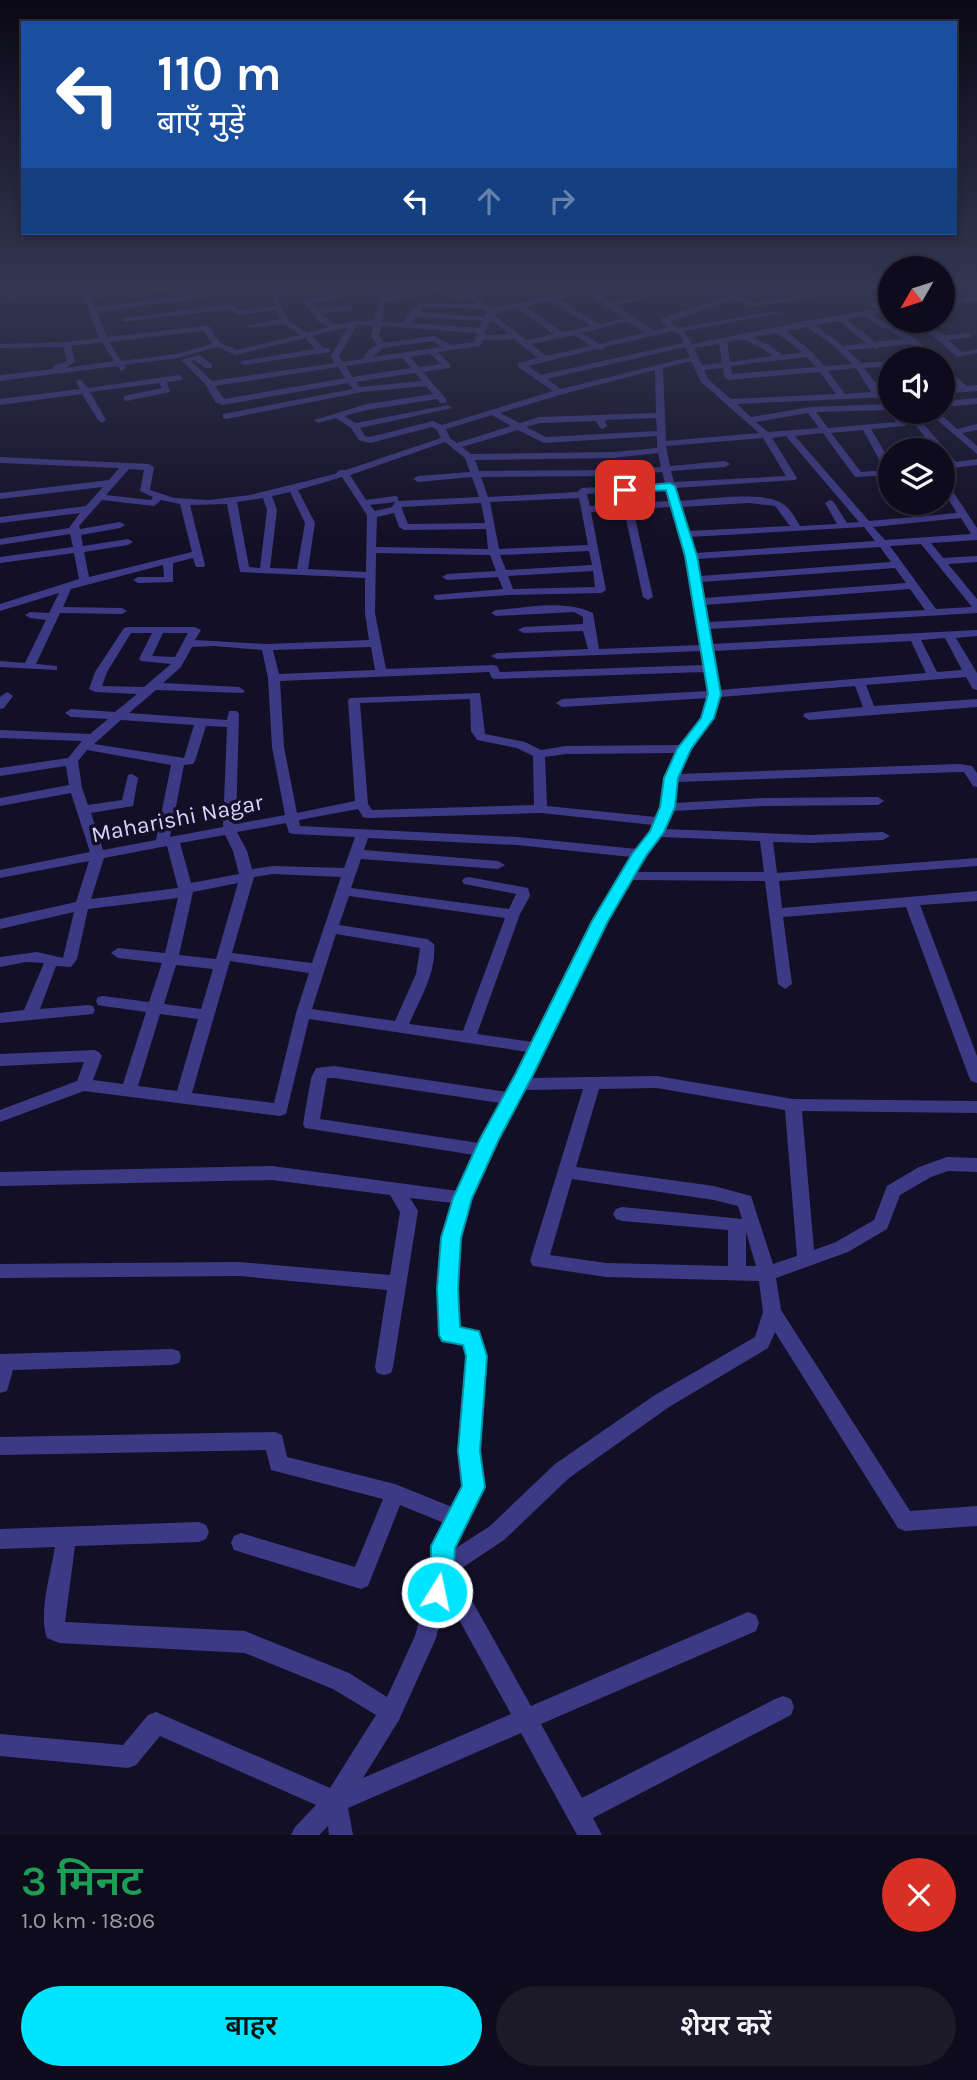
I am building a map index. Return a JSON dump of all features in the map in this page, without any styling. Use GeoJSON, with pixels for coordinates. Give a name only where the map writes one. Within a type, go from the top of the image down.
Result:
{"type":"FeatureCollection","features":[{"type":"Feature","properties":{"kind":"street"},"geometry":{"type":"LineString","coordinates":[[0,378],[59,369]]}},
{"type":"Feature","properties":{"kind":"street"},"geometry":{"type":"LineString","coordinates":[[74,369],[82,389],[102,420]]}},
{"type":"Feature","properties":{"kind":"street"},"geometry":{"type":"LineString","coordinates":[[194,369],[210,384],[218,400],[223,402],[427,369]]}},
{"type":"Feature","properties":{"kind":"street"},"geometry":{"type":"LineString","coordinates":[[283,369],[286,372]]}},
{"type":"Feature","properties":{"kind":"street"},"geometry":{"type":"LineString","coordinates":[[210,384],[309,369]]}},
{"type":"Feature","properties":{"kind":"street"},"geometry":{"type":"LineString","coordinates":[[343,369],[359,390]]}},
{"type":"Feature","properties":{"kind":"street"},"geometry":{"type":"LineString","coordinates":[[381,369],[388,374]]}},
{"type":"Feature","properties":{"kind":"street"},"geometry":{"type":"LineString","coordinates":[[526,369],[560,392]]}},
{"type":"Feature","properties":{"kind":"street"},"geometry":{"type":"LineString","coordinates":[[540,378],[579,369]]}},
{"type":"Feature","properties":{"kind":"street"},"geometry":{"type":"LineString","coordinates":[[635,369],[641,372]]}},
{"type":"Feature","properties":{"kind":"street"},"geometry":{"type":"LineString","coordinates":[[440,428],[560,392],[653,369]]}},
{"type":"Feature","properties":{"kind":"street"},"geometry":{"type":"LineString","coordinates":[[303,1835],[335,1802],[391,1712],[425,1638],[443,1569],[443,1546],[473,1487],[469,1451],[476,1356],[472,1337],[450,1335],[447,1289],[451,1238],[463,1198],[484,1150],[600,921],[659,827],[667,807],[671,778],[684,749],[707,718],[715,694],[691,556],[670,486],[662,442],[659,369]]}},
{"type":"Feature","properties":{"kind":"street"},"geometry":{"type":"LineString","coordinates":[[438,597],[601,590],[582,491],[792,478],[766,435],[704,380],[699,369]]}},
{"type":"Feature","properties":{"kind":"street"},"geometry":{"type":"LineString","coordinates":[[726,369],[728,377],[826,369]]}},
{"type":"Feature","properties":{"kind":"street"},"geometry":{"type":"LineString","coordinates":[[823,369],[842,396]]}},
{"type":"Feature","properties":{"kind":"street"},"geometry":{"type":"LineString","coordinates":[[729,402],[877,395],[861,369]]}},
{"type":"Feature","properties":{"kind":"street"},"geometry":{"type":"LineString","coordinates":[[416,370],[448,408],[468,420]]}},
{"type":"Feature","properties":{"kind":"street"},"geometry":{"type":"LineString","coordinates":[[270,375],[297,404]]}},
{"type":"Feature","properties":{"kind":"street"},"geometry":{"type":"LineString","coordinates":[[0,402],[179,378]]}},
{"type":"Feature","properties":{"kind":"street"},"geometry":{"type":"LineString","coordinates":[[713,388],[829,378]]}},
{"type":"Feature","properties":{"kind":"street"},"geometry":{"type":"LineString","coordinates":[[127,398],[167,390],[162,380]]}},
{"type":"Feature","properties":{"kind":"street"},"geometry":{"type":"LineString","coordinates":[[956,380],[965,389]]}},
{"type":"Feature","properties":{"kind":"street"},"geometry":{"type":"LineString","coordinates":[[226,416],[359,390],[428,383]]}},
{"type":"Feature","properties":{"kind":"street"},"geometry":{"type":"LineString","coordinates":[[872,384],[878,384]]}},
{"type":"Feature","properties":{"kind":"street"},"geometry":{"type":"LineString","coordinates":[[955,390],[977,388]]}},
{"type":"Feature","properties":{"kind":"street"},"geometry":{"type":"LineString","coordinates":[[318,419],[367,407],[438,396]]}},
{"type":"Feature","properties":{"kind":"street"},"geometry":{"type":"LineString","coordinates":[[404,400],[418,413]]}},
{"type":"Feature","properties":{"kind":"street"},"geometry":{"type":"LineString","coordinates":[[955,403],[977,401]]}},
{"type":"Feature","properties":{"kind":"street"},"geometry":{"type":"LineString","coordinates":[[960,402],[972,411]]}},
{"type":"Feature","properties":{"kind":"street"},"geometry":{"type":"LineString","coordinates":[[354,426],[448,408]]}},
{"type":"Feature","properties":{"kind":"street"},"geometry":{"type":"LineString","coordinates":[[748,420],[810,410],[878,409]]}},
{"type":"Feature","properties":{"kind":"street"},"geometry":{"type":"LineString","coordinates":[[810,410],[858,474],[878,473]]}},
{"type":"Feature","properties":{"kind":"street"},"geometry":{"type":"LineString","coordinates":[[492,412],[544,440],[607,436],[662,442]]}},
{"type":"Feature","properties":{"kind":"street"},"geometry":{"type":"LineString","coordinates":[[456,446],[539,420],[662,415]]}},
{"type":"Feature","properties":{"kind":"street"},"geometry":{"type":"LineString","coordinates":[[339,416],[354,426],[362,438],[370,440],[433,425],[440,428],[446,439],[469,457],[485,500],[494,552],[509,592]]}},
{"type":"Feature","properties":{"kind":"street"},"geometry":{"type":"LineString","coordinates":[[599,418],[625,490]]}},
{"type":"Feature","properties":{"kind":"street"},"geometry":{"type":"LineString","coordinates":[[469,457],[612,454],[662,442],[902,424]]}},
{"type":"Feature","properties":{"kind":"street"},"geometry":{"type":"LineString","coordinates":[[919,424],[931,438]]}},
{"type":"Feature","properties":{"kind":"street"},"geometry":{"type":"LineString","coordinates":[[946,424],[975,446]]}},
{"type":"Feature","properties":{"kind":"street"},"geometry":{"type":"LineString","coordinates":[[955,432],[977,426]]}},
{"type":"Feature","properties":{"kind":"street"},"geometry":{"type":"LineString","coordinates":[[866,428],[878,450]]}},
{"type":"Feature","properties":{"kind":"street"},"geometry":{"type":"LineString","coordinates":[[789,434],[867,524],[933,613]]}},
{"type":"Feature","properties":{"kind":"street"},"geometry":{"type":"LineString","coordinates":[[0,460],[149,467],[145,491],[157,499],[232,502],[293,489],[446,439]]}},
{"type":"Feature","properties":{"kind":"street"},"geometry":{"type":"LineString","coordinates":[[955,466],[977,462]]}},
{"type":"Feature","properties":{"kind":"street"},"geometry":{"type":"LineString","coordinates":[[418,479],[477,474],[619,473],[725,464]]}},
{"type":"Feature","properties":{"kind":"street"},"geometry":{"type":"LineString","coordinates":[[85,582],[74,526],[127,465]]}},
{"type":"Feature","properties":{"kind":"street"},"geometry":{"type":"LineString","coordinates":[[344,472],[372,515],[370,613],[381,673]]}},
{"type":"Feature","properties":{"kind":"street"},"geometry":{"type":"LineString","coordinates":[[0,496],[110,483]]}},
{"type":"Feature","properties":{"kind":"street"},"geometry":{"type":"LineString","coordinates":[[293,489],[310,523],[302,572]]}},
{"type":"Feature","properties":{"kind":"street"},"geometry":{"type":"LineString","coordinates":[[363,503],[398,504],[582,495]]}},
{"type":"Feature","properties":{"kind":"street"},"geometry":{"type":"LineString","coordinates":[[265,570],[272,510],[267,496]]}},
{"type":"Feature","properties":{"kind":"street"},"geometry":{"type":"LineString","coordinates":[[99,497],[154,503],[157,499]]}},
{"type":"Feature","properties":{"kind":"street"},"geometry":{"type":"LineString","coordinates":[[585,509],[749,499],[773,501],[784,506],[796,528]]}},
{"type":"Feature","properties":{"kind":"street"},"geometry":{"type":"LineString","coordinates":[[0,608],[168,560],[198,559],[184,501]]}},
{"type":"Feature","properties":{"kind":"street"},"geometry":{"type":"LineString","coordinates":[[232,502],[241,567],[244,570],[371,575]]}},
{"type":"Feature","properties":{"kind":"street"},"geometry":{"type":"LineString","coordinates":[[691,556],[977,536],[955,502]]}},
{"type":"Feature","properties":{"kind":"street"},"geometry":{"type":"LineString","coordinates":[[830,503],[843,525]]}},
{"type":"Feature","properties":{"kind":"street"},"geometry":{"type":"LineString","coordinates":[[372,515],[396,504]]}},
{"type":"Feature","properties":{"kind":"street"},"geometry":{"type":"LineString","coordinates":[[396,504],[404,527],[491,526]]}},
{"type":"Feature","properties":{"kind":"street"},"geometry":{"type":"LineString","coordinates":[[628,507],[649,597]]}},
{"type":"Feature","properties":{"kind":"street"},"geometry":{"type":"LineString","coordinates":[[0,520],[88,509]]}},
{"type":"Feature","properties":{"kind":"street"},"geometry":{"type":"LineString","coordinates":[[684,534],[867,524],[964,515]]}},
{"type":"Feature","properties":{"kind":"street"},"geometry":{"type":"LineString","coordinates":[[0,542],[120,526]]}},
{"type":"Feature","properties":{"kind":"street"},"geometry":{"type":"LineString","coordinates":[[922,539],[977,608]]}},
{"type":"Feature","properties":{"kind":"street"},"geometry":{"type":"LineString","coordinates":[[0,560],[128,542]]}},
{"type":"Feature","properties":{"kind":"street"},"geometry":{"type":"LineString","coordinates":[[372,550],[494,552],[594,548]]}},
{"type":"Feature","properties":{"kind":"street"},"geometry":{"type":"LineString","coordinates":[[939,561],[977,559]]}},
{"type":"Feature","properties":{"kind":"street"},"geometry":{"type":"LineString","coordinates":[[138,580],[169,580],[168,560]]}},
{"type":"Feature","properties":{"kind":"street"},"geometry":{"type":"LineString","coordinates":[[695,579],[899,565]]}},
{"type":"Feature","properties":{"kind":"street"},"geometry":{"type":"LineString","coordinates":[[447,577],[597,568]]}},
{"type":"Feature","properties":{"kind":"street"},"geometry":{"type":"LineString","coordinates":[[699,602],[913,586]]}},
{"type":"Feature","properties":{"kind":"street"},"geometry":{"type":"LineString","coordinates":[[30,667],[67,587]]}},
{"type":"Feature","properties":{"kind":"street"},"geometry":{"type":"LineString","coordinates":[[496,613],[549,605],[576,609],[589,615],[588,627],[594,652]]}},
{"type":"Feature","properties":{"kind":"street"},"geometry":{"type":"LineString","coordinates":[[703,626],[933,613],[977,608]]}},
{"type":"Feature","properties":{"kind":"street"},"geometry":{"type":"LineString","coordinates":[[30,615],[122,611]]}},
{"type":"Feature","properties":{"kind":"street"},"geometry":{"type":"LineString","coordinates":[[524,630],[588,627]]}},
{"type":"Feature","properties":{"kind":"street"},"geometry":{"type":"LineString","coordinates":[[160,629],[145,659],[179,661]]}},
{"type":"Feature","properties":{"kind":"street"},"geometry":{"type":"LineString","coordinates":[[0,772],[72,761],[89,742],[119,718],[151,689],[179,661],[195,630],[128,630],[101,672],[94,689],[151,689],[239,691]]}},
{"type":"Feature","properties":{"kind":"street"},"geometry":{"type":"LineString","coordinates":[[497,656],[707,648],[977,632]]}},
{"type":"Feature","properties":{"kind":"street"},"geometry":{"type":"LineString","coordinates":[[948,634],[977,687]]}},
{"type":"Feature","properties":{"kind":"street"},"geometry":{"type":"LineString","coordinates":[[914,636],[933,676]]}},
{"type":"Feature","properties":{"kind":"street"},"geometry":{"type":"LineString","coordinates":[[188,644],[267,647],[377,643]]}},
{"type":"Feature","properties":{"kind":"street"},"geometry":{"type":"LineString","coordinates":[[267,647],[274,678],[278,747],[294,830],[517,841],[640,854]]}},
{"type":"Feature","properties":{"kind":"street"},"geometry":{"type":"LineString","coordinates":[[0,664],[53,668]]}},
{"type":"Feature","properties":{"kind":"street"},"geometry":{"type":"LineString","coordinates":[[274,678],[493,668],[496,676],[710,668]]}},
{"type":"Feature","properties":{"kind":"street"},"geometry":{"type":"LineString","coordinates":[[562,703],[715,694],[971,673]]}},
{"type":"Feature","properties":{"kind":"street"},"geometry":{"type":"LineString","coordinates":[[859,682],[870,710]]}},
{"type":"Feature","properties":{"kind":"street"},"geometry":{"type":"LineString","coordinates":[[0,695],[7,696],[0,705]]}},
{"type":"Feature","properties":{"kind":"street"},"geometry":{"type":"LineString","coordinates":[[684,749],[566,750],[539,754],[521,746],[481,737],[477,731],[476,695],[354,700],[362,804],[368,814],[541,809],[659,827],[766,837],[810,839],[883,836]]}},
{"type":"Feature","properties":{"kind":"street"},"geometry":{"type":"LineString","coordinates":[[809,716],[977,703]]}},
{"type":"Feature","properties":{"kind":"street"},"geometry":{"type":"LineString","coordinates":[[71,713],[201,723],[232,719],[229,829],[247,876],[228,961],[207,1015],[183,1097]]}},
{"type":"Feature","properties":{"kind":"street"},"geometry":{"type":"LineString","coordinates":[[0,734],[89,742],[178,762],[189,761],[201,723]]}},
{"type":"Feature","properties":{"kind":"street"},"geometry":{"type":"LineString","coordinates":[[539,754],[541,809]]}},
{"type":"Feature","properties":{"kind":"street"},"geometry":{"type":"LineString","coordinates":[[0,962],[27,957],[66,963],[70,959],[82,905],[98,855],[82,810],[72,761]]}},
{"type":"Feature","properties":{"kind":"street"},"geometry":{"type":"LineString","coordinates":[[129,1090],[171,957],[186,890],[168,842],[178,762]]}},
{"type":"Feature","properties":{"kind":"street"},"geometry":{"type":"LineString","coordinates":[[671,778],[964,768],[968,769],[977,783]]}},
{"type":"Feature","properties":{"kind":"street"},"geometry":{"type":"LineString","coordinates":[[82,810],[128,803],[132,778]]}},
{"type":"Feature","properties":{"kind":"street"},"geometry":{"type":"LineString","coordinates":[[0,802],[76,788]]}},
{"type":"Feature","properties":{"kind":"street"},"geometry":{"type":"LineString","coordinates":[[667,807],[878,801]]}},
{"type":"Feature","properties":{"kind":"street","name":"Maharishi Nagar"},"geometry":{"type":"LineString","coordinates":[[0,874],[362,804]]}},
{"type":"Feature","properties":{"kind":"street"},"geometry":{"type":"LineString","coordinates":[[0,1116],[83,1085],[280,1110],[303,1013],[363,832]]}},
{"type":"Feature","properties":{"kind":"street"},"geometry":{"type":"LineString","coordinates":[[766,837],[769,877],[785,984]]}},
{"type":"Feature","properties":{"kind":"street"},"geometry":{"type":"LineString","coordinates":[[356,854],[498,865]]}},
{"type":"Feature","properties":{"kind":"street"},"geometry":{"type":"LineString","coordinates":[[629,876],[769,877],[977,862]]}},
{"type":"Feature","properties":{"kind":"street"},"geometry":{"type":"LineString","coordinates":[[0,924],[82,905],[186,890],[273,870],[350,873]]}},
{"type":"Feature","properties":{"kind":"street"},"geometry":{"type":"LineString","coordinates":[[468,1038],[513,914],[523,896],[523,891],[469,881]]}},
{"type":"Feature","properties":{"kind":"street"},"geometry":{"type":"LineString","coordinates":[[343,891],[513,914]]}},
{"type":"Feature","properties":{"kind":"street"},"geometry":{"type":"LineString","coordinates":[[775,913],[977,896]]}},
{"type":"Feature","properties":{"kind":"street"},"geometry":{"type":"LineString","coordinates":[[911,901],[973,1053],[977,1077]]}},
{"type":"Feature","properties":{"kind":"street"},"geometry":{"type":"LineString","coordinates":[[333,929],[427,944],[429,951],[423,972],[400,1028]]}},
{"type":"Feature","properties":{"kind":"street"},"geometry":{"type":"LineString","coordinates":[[118,953],[318,970]]}},
{"type":"Feature","properties":{"kind":"street"},"geometry":{"type":"LineString","coordinates":[[30,1015],[50,966]]}},
{"type":"Feature","properties":{"kind":"street"},"geometry":{"type":"LineString","coordinates":[[103,1001],[207,1015]]}},
{"type":"Feature","properties":{"kind":"street"},"geometry":{"type":"LineString","coordinates":[[0,1018],[88,1010]]}},
{"type":"Feature","properties":{"kind":"street"},"geometry":{"type":"LineString","coordinates":[[303,1013],[536,1048]]}},
{"type":"Feature","properties":{"kind":"street"},"geometry":{"type":"LineString","coordinates":[[0,1060],[94,1056],[83,1085]]}},
{"type":"Feature","properties":{"kind":"street"},"geometry":{"type":"LineString","coordinates":[[484,1150],[310,1124],[319,1078],[322,1072],[334,1072],[515,1091],[593,1083],[657,1082],[793,1105],[977,1107]]}},
{"type":"Feature","properties":{"kind":"street"},"geometry":{"type":"LineString","coordinates":[[593,1083],[539,1261],[606,1269],[767,1274],[842,1247],[881,1224],[893,1191],[925,1172],[947,1164],[977,1165]]}},
{"type":"Feature","properties":{"kind":"street"},"geometry":{"type":"LineString","coordinates":[[793,1105],[806,1259]]}},
{"type":"Feature","properties":{"kind":"street"},"geometry":{"type":"LineString","coordinates":[[568,1172],[714,1193],[745,1201],[767,1274],[772,1312],[905,1521],[977,1516]]}},
{"type":"Feature","properties":{"kind":"street"},"geometry":{"type":"LineString","coordinates":[[0,1179],[272,1173],[463,1198]]}},
{"type":"Feature","properties":{"kind":"street"},"geometry":{"type":"LineString","coordinates":[[384,1367],[409,1211],[394,1188]]}},
{"type":"Feature","properties":{"kind":"street"},"geometry":{"type":"LineString","coordinates":[[622,1214],[737,1224],[737,1273]]}},
{"type":"Feature","properties":{"kind":"street"},"geometry":{"type":"LineString","coordinates":[[0,1271],[239,1269],[398,1283]]}},
{"type":"Feature","properties":{"kind":"street"},"geometry":{"type":"LineString","coordinates":[[443,1569],[497,1533],[573,1463],[662,1401],[762,1342],[772,1312]]}},
{"type":"Feature","properties":{"kind":"street"},"geometry":{"type":"LineString","coordinates":[[0,1385],[3,1362],[172,1357]]}},
{"type":"Feature","properties":{"kind":"street"},"geometry":{"type":"LineString","coordinates":[[0,1446],[275,1441],[278,1464],[395,1493],[457,1519]]}},
{"type":"Feature","properties":{"kind":"street"},"geometry":{"type":"LineString","coordinates":[[241,1543],[361,1578],[395,1493]]}},
{"type":"Feature","properties":{"kind":"street"},"geometry":{"type":"LineString","coordinates":[[0,1539],[199,1532]]}},
{"type":"Feature","properties":{"kind":"street"},"geometry":{"type":"LineString","coordinates":[[67,1535],[54,1618],[55,1630],[245,1642],[341,1681],[391,1712]]}},
{"type":"Feature","properties":{"kind":"street"},"geometry":{"type":"LineString","coordinates":[[443,1569],[590,1835]]}},
{"type":"Feature","properties":{"kind":"street"},"geometry":{"type":"LineString","coordinates":[[0,1745],[128,1757],[156,1723],[335,1802],[748,1623]]}},
{"type":"Feature","properties":{"kind":"street"},"geometry":{"type":"LineString","coordinates":[[578,1813],[783,1707]]}},
{"type":"Feature","properties":{"kind":"street"},"geometry":{"type":"LineString","coordinates":[[335,1802],[341,1835]]}},
{"type":"Feature","properties":{"kind":"route"},"geometry":{"type":"LineString","coordinates":[[437,1592],[443,1569],[443,1546],[473,1487],[469,1451],[476,1356],[472,1337],[450,1335],[447,1289],[451,1238],[463,1198],[489,1139],[525,1073],[600,921],[640,854],[657,832],[667,807],[671,778],[684,749],[707,718],[715,694],[691,556],[670,486],[625,490]]}}]}
